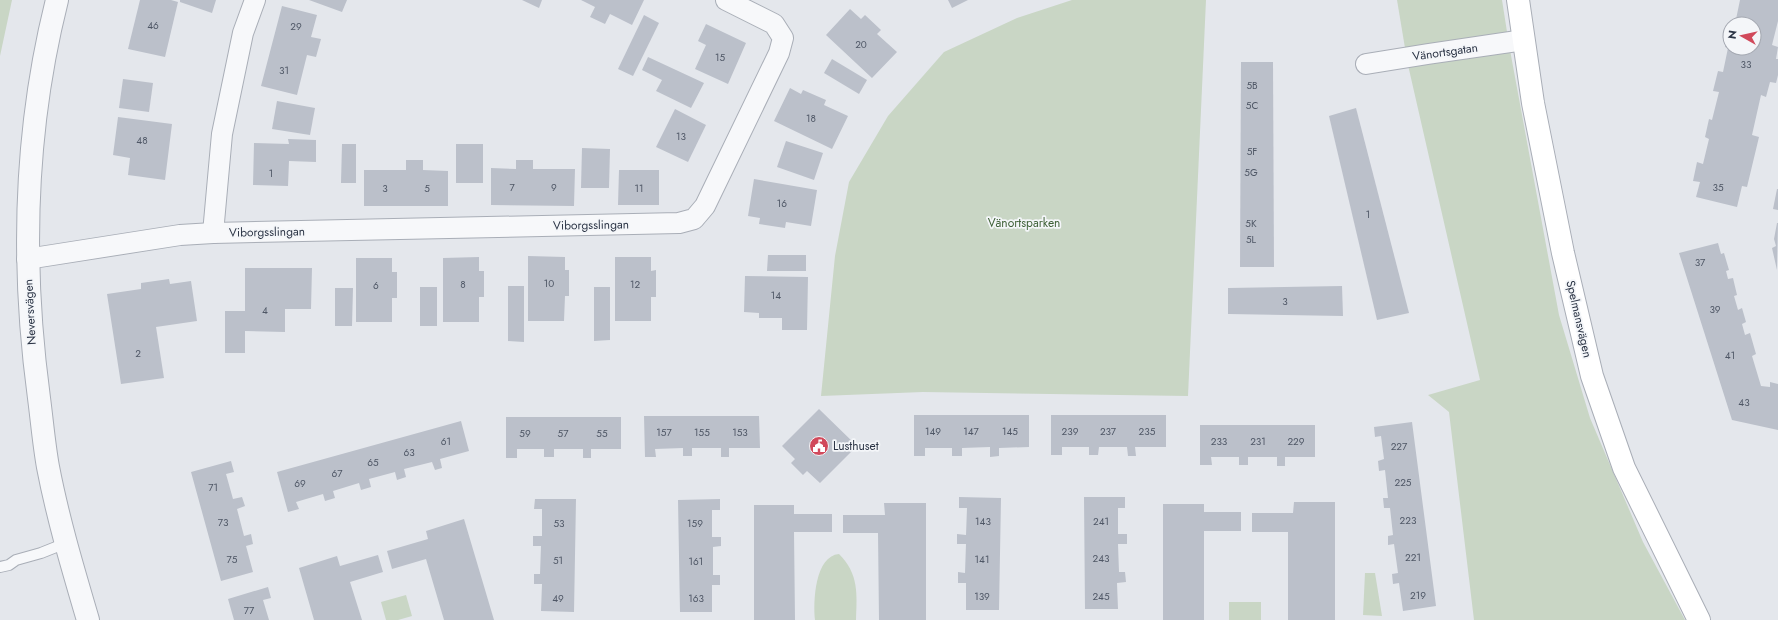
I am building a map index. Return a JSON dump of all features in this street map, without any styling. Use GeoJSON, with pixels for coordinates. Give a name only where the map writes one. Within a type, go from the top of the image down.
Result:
{"type":"FeatureCollection","features":[{"type":"Feature","properties":{"kind":"main road","name":"Spelmansvägen"},"geometry":{"type":"LineString","coordinates":[[1518,0],[1533,103],[1563,253],[1592,376],[1624,468],[1699,620]]}},
{"type":"Feature","properties":{"kind":"street","name":"Neversvägen"},"geometry":{"type":"LineString","coordinates":[[57,0],[40,84],[31,149],[27,222],[27,259],[32,347],[47,460],[66,543],[88,620]]}},
{"type":"Feature","properties":{"kind":"street","name":"Viborgsslingan"},"geometry":{"type":"LineString","coordinates":[[213,233],[222,134],[243,34],[254,0]]}},
{"type":"Feature","properties":{"kind":"street","name":"Viborgsslingan"},"geometry":{"type":"LineString","coordinates":[[27,259],[180,235],[213,233],[679,223],[694,219],[705,206],[779,53],[783,38],[774,24],[726,0]]}},
{"type":"Feature","properties":{"kind":"street","name":"Vänortsgatan"},"geometry":{"type":"LineString","coordinates":[[1366,64],[1524,40]]}},
{"type":"Feature","properties":{"kind":"lane"},"geometry":{"type":"LineString","coordinates":[[0,567],[66,543]]}},
{"type":"Feature","properties":{"kind":"green space"},"geometry":{"type":"Polygon","coordinates":[[[0,0],[12,0],[0,56],[0,0]]]}},
{"type":"Feature","properties":{"kind":"green space","name":"Vänortsparken"},"geometry":{"type":"Polygon","coordinates":[[[1072,0],[1206,0],[1188,396],[923,392],[821,396],[835,256],[849,182],[888,116],[944,52],[1017,18],[1072,0]]]}},
{"type":"Feature","properties":{"kind":"green space"},"geometry":{"type":"Polygon","coordinates":[[[1397,0],[1502,0],[1507,32],[1405,48],[1397,0]]]}},
{"type":"Feature","properties":{"kind":"green space"},"geometry":{"type":"Polygon","coordinates":[[[1510,50],[1559,315],[1590,418],[1643,542],[1685,620],[1474,620],[1449,412],[1428,395],[1480,380],[1408,65],[1510,50]]]}},
{"type":"Feature","properties":{"kind":"green space"},"geometry":{"type":"Polygon","coordinates":[[[839,554],[846,562],[853,577],[857,602],[856,620],[815,620],[815,591],[820,571],[825,562],[831,557],[839,554]]]}},
{"type":"Feature","properties":{"kind":"green space"},"geometry":{"type":"Polygon","coordinates":[[[1365,573],[1375,573],[1382,616],[1363,615],[1365,573]]]}},
{"type":"Feature","properties":{"kind":"green space"},"geometry":{"type":"Polygon","coordinates":[[[406,595],[412,616],[398,620],[386,620],[381,602],[406,595]]]}},
{"type":"Feature","properties":{"kind":"green space"},"geometry":{"type":"Polygon","coordinates":[[[1229,602],[1261,602],[1261,620],[1229,620],[1229,602]]]}},
{"type":"Feature","properties":{"kind":"building"},"geometry":{"type":"Polygon","coordinates":[[[140,0],[171,0],[178,2],[165,57],[128,49],[140,0]]]}},
{"type":"Feature","properties":{"kind":"building"},"geometry":{"type":"Polygon","coordinates":[[[180,0],[216,0],[212,13],[180,2],[180,0]]]}},
{"type":"Feature","properties":{"kind":"building"},"geometry":{"type":"Polygon","coordinates":[[[309,0],[347,0],[342,12],[309,0]]]}},
{"type":"Feature","properties":{"kind":"building"},"geometry":{"type":"Polygon","coordinates":[[[522,0],[542,0],[539,8],[522,0]]]}},
{"type":"Feature","properties":{"kind":"building"},"geometry":{"type":"Polygon","coordinates":[[[581,0],[644,0],[632,25],[610,14],[605,24],[590,17],[595,7],[581,0]]]}},
{"type":"Feature","properties":{"kind":"building"},"geometry":{"type":"Polygon","coordinates":[[[948,0],[968,0],[952,8],[948,0]]]}},
{"type":"Feature","properties":{"kind":"building"},"geometry":{"type":"Polygon","coordinates":[[[1740,0],[1778,0],[1778,21],[1772,45],[1778,47],[1776,59],[1778,59],[1778,75],[1776,83],[1770,82],[1766,97],[1761,95],[1752,135],[1759,137],[1747,187],[1742,186],[1737,207],[1696,197],[1700,182],[1693,181],[1697,162],[1703,164],[1709,139],[1705,137],[1709,119],[1712,120],[1719,92],[1713,91],[1718,71],[1723,72],[1726,56],[1762,56],[1762,16],[1737,16],[1740,0]]]}},
{"type":"Feature","properties":{"kind":"building"},"geometry":{"type":"Polygon","coordinates":[[[282,6],[317,15],[311,37],[321,39],[316,57],[307,55],[297,95],[261,86],[282,6]]]}},
{"type":"Feature","properties":{"kind":"building"},"geometry":{"type":"Polygon","coordinates":[[[850,9],[861,19],[865,15],[881,30],[877,34],[897,52],[872,78],[826,35],[850,9]]]}},
{"type":"Feature","properties":{"kind":"building"},"geometry":{"type":"Polygon","coordinates":[[[644,15],[659,23],[633,76],[618,69],[644,15]]]}},
{"type":"Feature","properties":{"kind":"building"},"geometry":{"type":"Polygon","coordinates":[[[706,24],[746,43],[728,84],[695,69],[706,45],[698,41],[706,24]]]}},
{"type":"Feature","properties":{"kind":"building"},"geometry":{"type":"Polygon","coordinates":[[[648,57],[704,83],[691,108],[656,91],[662,80],[642,70],[648,57]]]}},
{"type":"Feature","properties":{"kind":"building"},"geometry":{"type":"Polygon","coordinates":[[[832,59],[867,80],[859,94],[824,73],[832,59]]]}},
{"type":"Feature","properties":{"kind":"building"},"geometry":{"type":"Polygon","coordinates":[[[1241,62],[1273,62],[1274,267],[1240,267],[1241,62]]]}},
{"type":"Feature","properties":{"kind":"building"},"geometry":{"type":"Polygon","coordinates":[[[123,79],[153,83],[149,112],[119,108],[123,79]]]}},
{"type":"Feature","properties":{"kind":"building"},"geometry":{"type":"Polygon","coordinates":[[[790,88],[801,94],[803,90],[826,100],[824,105],[848,116],[832,149],[774,121],[790,88]]]}},
{"type":"Feature","properties":{"kind":"building"},"geometry":{"type":"Polygon","coordinates":[[[277,101],[315,108],[310,135],[272,129],[277,101]]]}},
{"type":"Feature","properties":{"kind":"building"},"geometry":{"type":"Polygon","coordinates":[[[1356,108],[1409,313],[1377,320],[1329,116],[1356,108]]]}},
{"type":"Feature","properties":{"kind":"building"},"geometry":{"type":"Polygon","coordinates":[[[675,109],[706,125],[688,162],[656,147],[675,109]]]}},
{"type":"Feature","properties":{"kind":"building"},"geometry":{"type":"Polygon","coordinates":[[[118,117],[172,124],[165,180],[128,175],[130,158],[113,155],[118,117]]]}},
{"type":"Feature","properties":{"kind":"building"},"geometry":{"type":"Polygon","coordinates":[[[288,139],[316,140],[316,162],[289,161],[288,186],[253,185],[254,143],[289,144],[288,139]]]}},
{"type":"Feature","properties":{"kind":"building"},"geometry":{"type":"Polygon","coordinates":[[[786,141],[823,153],[814,180],[777,167],[786,141]]]}},
{"type":"Feature","properties":{"kind":"building"},"geometry":{"type":"Polygon","coordinates":[[[342,144],[356,144],[356,183],[341,183],[342,144]]]}},
{"type":"Feature","properties":{"kind":"building"},"geometry":{"type":"Polygon","coordinates":[[[456,144],[483,144],[483,183],[456,183],[456,144]]]}},
{"type":"Feature","properties":{"kind":"building"},"geometry":{"type":"Polygon","coordinates":[[[582,148],[610,149],[609,188],[581,188],[582,148]]]}},
{"type":"Feature","properties":{"kind":"building"},"geometry":{"type":"Polygon","coordinates":[[[406,160],[423,160],[423,170],[448,171],[448,206],[364,206],[364,170],[406,170],[406,160]]]}},
{"type":"Feature","properties":{"kind":"building"},"geometry":{"type":"Polygon","coordinates":[[[516,160],[533,160],[533,169],[575,169],[574,206],[491,205],[491,168],[516,169],[516,160]]]}},
{"type":"Feature","properties":{"kind":"building"},"geometry":{"type":"Polygon","coordinates":[[[619,170],[659,170],[659,205],[618,205],[619,170]]]}},
{"type":"Feature","properties":{"kind":"building"},"geometry":{"type":"Polygon","coordinates":[[[754,179],[817,190],[811,226],[786,222],[785,228],[759,224],[760,218],[748,216],[754,179]]]}},
{"type":"Feature","properties":{"kind":"building"},"geometry":{"type":"Polygon","coordinates":[[[1778,189],[1778,210],[1773,209],[1778,189]]]}},
{"type":"Feature","properties":{"kind":"building"},"geometry":{"type":"Polygon","coordinates":[[[1777,223],[1777,270],[1772,248],[1776,246],[1774,239],[1777,223]]]}},
{"type":"Feature","properties":{"kind":"building"},"geometry":{"type":"Polygon","coordinates":[[[1718,243],[1721,254],[1724,253],[1729,270],[1726,271],[1728,279],[1733,278],[1737,295],[1734,296],[1738,310],[1742,308],[1746,322],[1742,324],[1745,335],[1750,333],[1756,354],[1752,356],[1761,386],[1770,387],[1770,382],[1778,384],[1778,430],[1732,420],[1679,253],[1718,243]]]}},
{"type":"Feature","properties":{"kind":"building"},"geometry":{"type":"Polygon","coordinates":[[[768,255],[806,255],[806,271],[767,271],[768,255]]]}},
{"type":"Feature","properties":{"kind":"building"},"geometry":{"type":"Polygon","coordinates":[[[528,256],[565,257],[565,270],[569,270],[569,296],[565,296],[564,321],[528,321],[528,256]]]}},
{"type":"Feature","properties":{"kind":"building"},"geometry":{"type":"Polygon","coordinates":[[[479,257],[479,271],[484,271],[484,297],[479,297],[479,322],[443,322],[443,258],[479,257]]]}},
{"type":"Feature","properties":{"kind":"building"},"geometry":{"type":"Polygon","coordinates":[[[615,257],[651,257],[651,271],[656,270],[656,297],[651,297],[651,321],[615,321],[615,257]]]}},
{"type":"Feature","properties":{"kind":"building"},"geometry":{"type":"Polygon","coordinates":[[[356,258],[392,258],[392,272],[397,272],[397,298],[392,298],[392,322],[356,322],[356,258]]]}},
{"type":"Feature","properties":{"kind":"building"},"geometry":{"type":"Polygon","coordinates":[[[245,268],[312,268],[311,309],[285,309],[285,332],[245,331],[245,353],[225,353],[225,311],[245,311],[245,268]]]}},
{"type":"Feature","properties":{"kind":"building"},"geometry":{"type":"Polygon","coordinates":[[[745,276],[808,277],[807,330],[782,330],[782,318],[759,318],[759,313],[744,312],[745,276]]]}},
{"type":"Feature","properties":{"kind":"building"},"geometry":{"type":"Polygon","coordinates":[[[169,279],[170,284],[191,281],[197,321],[156,327],[164,378],[121,384],[107,294],[141,289],[141,283],[169,279]]]}},
{"type":"Feature","properties":{"kind":"building"},"geometry":{"type":"Polygon","coordinates":[[[508,286],[524,286],[524,342],[508,341],[508,286]]]}},
{"type":"Feature","properties":{"kind":"building"},"geometry":{"type":"Polygon","coordinates":[[[1342,286],[1343,316],[1228,314],[1228,288],[1342,286]]]}},
{"type":"Feature","properties":{"kind":"building"},"geometry":{"type":"Polygon","coordinates":[[[420,287],[437,287],[437,326],[420,326],[420,287]]]}},
{"type":"Feature","properties":{"kind":"building"},"geometry":{"type":"Polygon","coordinates":[[[594,287],[610,287],[610,340],[594,341],[594,287]]]}},
{"type":"Feature","properties":{"kind":"building"},"geometry":{"type":"Polygon","coordinates":[[[335,288],[353,288],[352,326],[335,326],[335,288]]]}},
{"type":"Feature","properties":{"kind":"building","name":"Lusthuset"},"geometry":{"type":"Polygon","coordinates":[[[819,409],[857,446],[820,483],[807,471],[803,475],[791,463],[795,459],[782,446],[819,409]]]}},
{"type":"Feature","properties":{"kind":"building"},"geometry":{"type":"Polygon","coordinates":[[[914,415],[1029,415],[1029,447],[999,448],[999,456],[990,457],[990,447],[962,448],[962,456],[952,456],[952,448],[925,448],[925,456],[914,456],[914,415]]]}},
{"type":"Feature","properties":{"kind":"building"},"geometry":{"type":"Polygon","coordinates":[[[1051,415],[1166,415],[1166,447],[1135,447],[1136,456],[1128,456],[1127,447],[1099,447],[1098,455],[1089,455],[1089,447],[1062,447],[1062,455],[1051,455],[1051,415]]]}},
{"type":"Feature","properties":{"kind":"building"},"geometry":{"type":"Polygon","coordinates":[[[644,416],[759,416],[760,448],[729,448],[729,457],[721,457],[721,448],[692,448],[692,456],[683,456],[683,448],[655,449],[656,457],[645,457],[644,416]]]}},
{"type":"Feature","properties":{"kind":"building"},"geometry":{"type":"Polygon","coordinates":[[[506,417],[621,417],[621,449],[591,449],[591,458],[583,458],[583,449],[554,449],[554,457],[544,457],[544,449],[517,449],[517,458],[506,458],[506,417]]]}},
{"type":"Feature","properties":{"kind":"building"},"geometry":{"type":"Polygon","coordinates":[[[461,421],[469,451],[440,459],[442,468],[435,470],[432,462],[404,469],[406,477],[397,480],[395,472],[369,479],[371,487],[361,490],[359,483],[333,491],[335,498],[325,501],[323,494],[296,502],[299,509],[288,512],[277,472],[461,421]]]}},
{"type":"Feature","properties":{"kind":"building"},"geometry":{"type":"Polygon","coordinates":[[[1412,422],[1436,606],[1403,611],[1399,583],[1393,584],[1392,574],[1398,573],[1394,544],[1388,545],[1388,536],[1393,535],[1390,508],[1384,508],[1383,498],[1388,498],[1385,470],[1379,471],[1378,461],[1384,459],[1381,436],[1375,437],[1374,427],[1412,422]]]}},
{"type":"Feature","properties":{"kind":"building"},"geometry":{"type":"Polygon","coordinates":[[[1200,425],[1315,425],[1315,457],[1285,457],[1285,466],[1277,466],[1277,457],[1248,457],[1248,465],[1239,465],[1239,457],[1211,457],[1212,465],[1200,465],[1200,425]]]}},
{"type":"Feature","properties":{"kind":"building"},"geometry":{"type":"Polygon","coordinates":[[[231,461],[234,472],[226,474],[233,499],[242,497],[245,506],[237,509],[244,536],[251,534],[253,544],[246,546],[253,572],[221,581],[191,472],[231,461]]]}},
{"type":"Feature","properties":{"kind":"building"},"geometry":{"type":"Polygon","coordinates":[[[959,497],[1001,498],[999,610],[966,610],[966,583],[958,583],[958,572],[965,573],[966,544],[957,544],[957,534],[966,535],[967,508],[959,508],[959,497]]]}},
{"type":"Feature","properties":{"kind":"building"},"geometry":{"type":"Polygon","coordinates":[[[1084,497],[1125,497],[1125,508],[1118,508],[1118,534],[1127,534],[1127,544],[1118,544],[1119,572],[1125,572],[1126,582],[1117,583],[1118,609],[1085,609],[1084,497]]]}},
{"type":"Feature","properties":{"kind":"building"},"geometry":{"type":"Polygon","coordinates":[[[535,499],[576,499],[574,612],[541,611],[542,584],[534,584],[534,574],[540,574],[541,546],[533,546],[533,536],[542,536],[542,509],[534,509],[535,499]]]}},
{"type":"Feature","properties":{"kind":"building"},"geometry":{"type":"Polygon","coordinates":[[[720,499],[720,510],[712,510],[712,537],[721,537],[721,546],[713,547],[713,575],[720,575],[720,585],[712,585],[712,612],[680,612],[678,500],[720,499]]]}},
{"type":"Feature","properties":{"kind":"building"},"geometry":{"type":"Polygon","coordinates":[[[1294,502],[1335,502],[1335,620],[1288,620],[1288,532],[1252,532],[1252,513],[1293,513],[1294,502]]]}},
{"type":"Feature","properties":{"kind":"building"},"geometry":{"type":"Polygon","coordinates":[[[884,503],[926,503],[926,620],[879,620],[878,533],[843,533],[843,515],[885,515],[884,503]]]}},
{"type":"Feature","properties":{"kind":"building"},"geometry":{"type":"Polygon","coordinates":[[[1163,504],[1204,504],[1204,512],[1241,512],[1241,531],[1204,531],[1204,620],[1163,620],[1163,504]]]}},
{"type":"Feature","properties":{"kind":"building"},"geometry":{"type":"Polygon","coordinates":[[[754,505],[794,505],[794,514],[832,514],[832,532],[794,532],[795,620],[754,620],[754,505]]]}},
{"type":"Feature","properties":{"kind":"building"},"geometry":{"type":"Polygon","coordinates":[[[464,519],[494,620],[444,620],[426,559],[392,569],[387,551],[428,539],[426,531],[464,519]]]}},
{"type":"Feature","properties":{"kind":"building"},"geometry":{"type":"Polygon","coordinates":[[[378,555],[383,572],[350,582],[362,620],[314,620],[299,568],[337,556],[340,566],[378,555]]]}},
{"type":"Feature","properties":{"kind":"building"},"geometry":{"type":"Polygon","coordinates":[[[268,587],[271,598],[263,600],[269,620],[234,620],[228,599],[268,587]]]}},
{"type":"Feature","properties":{"kind":"place","name":"Lusthuset"},"geometry":{"type":"Point","coordinates":[819,446]}}]}
